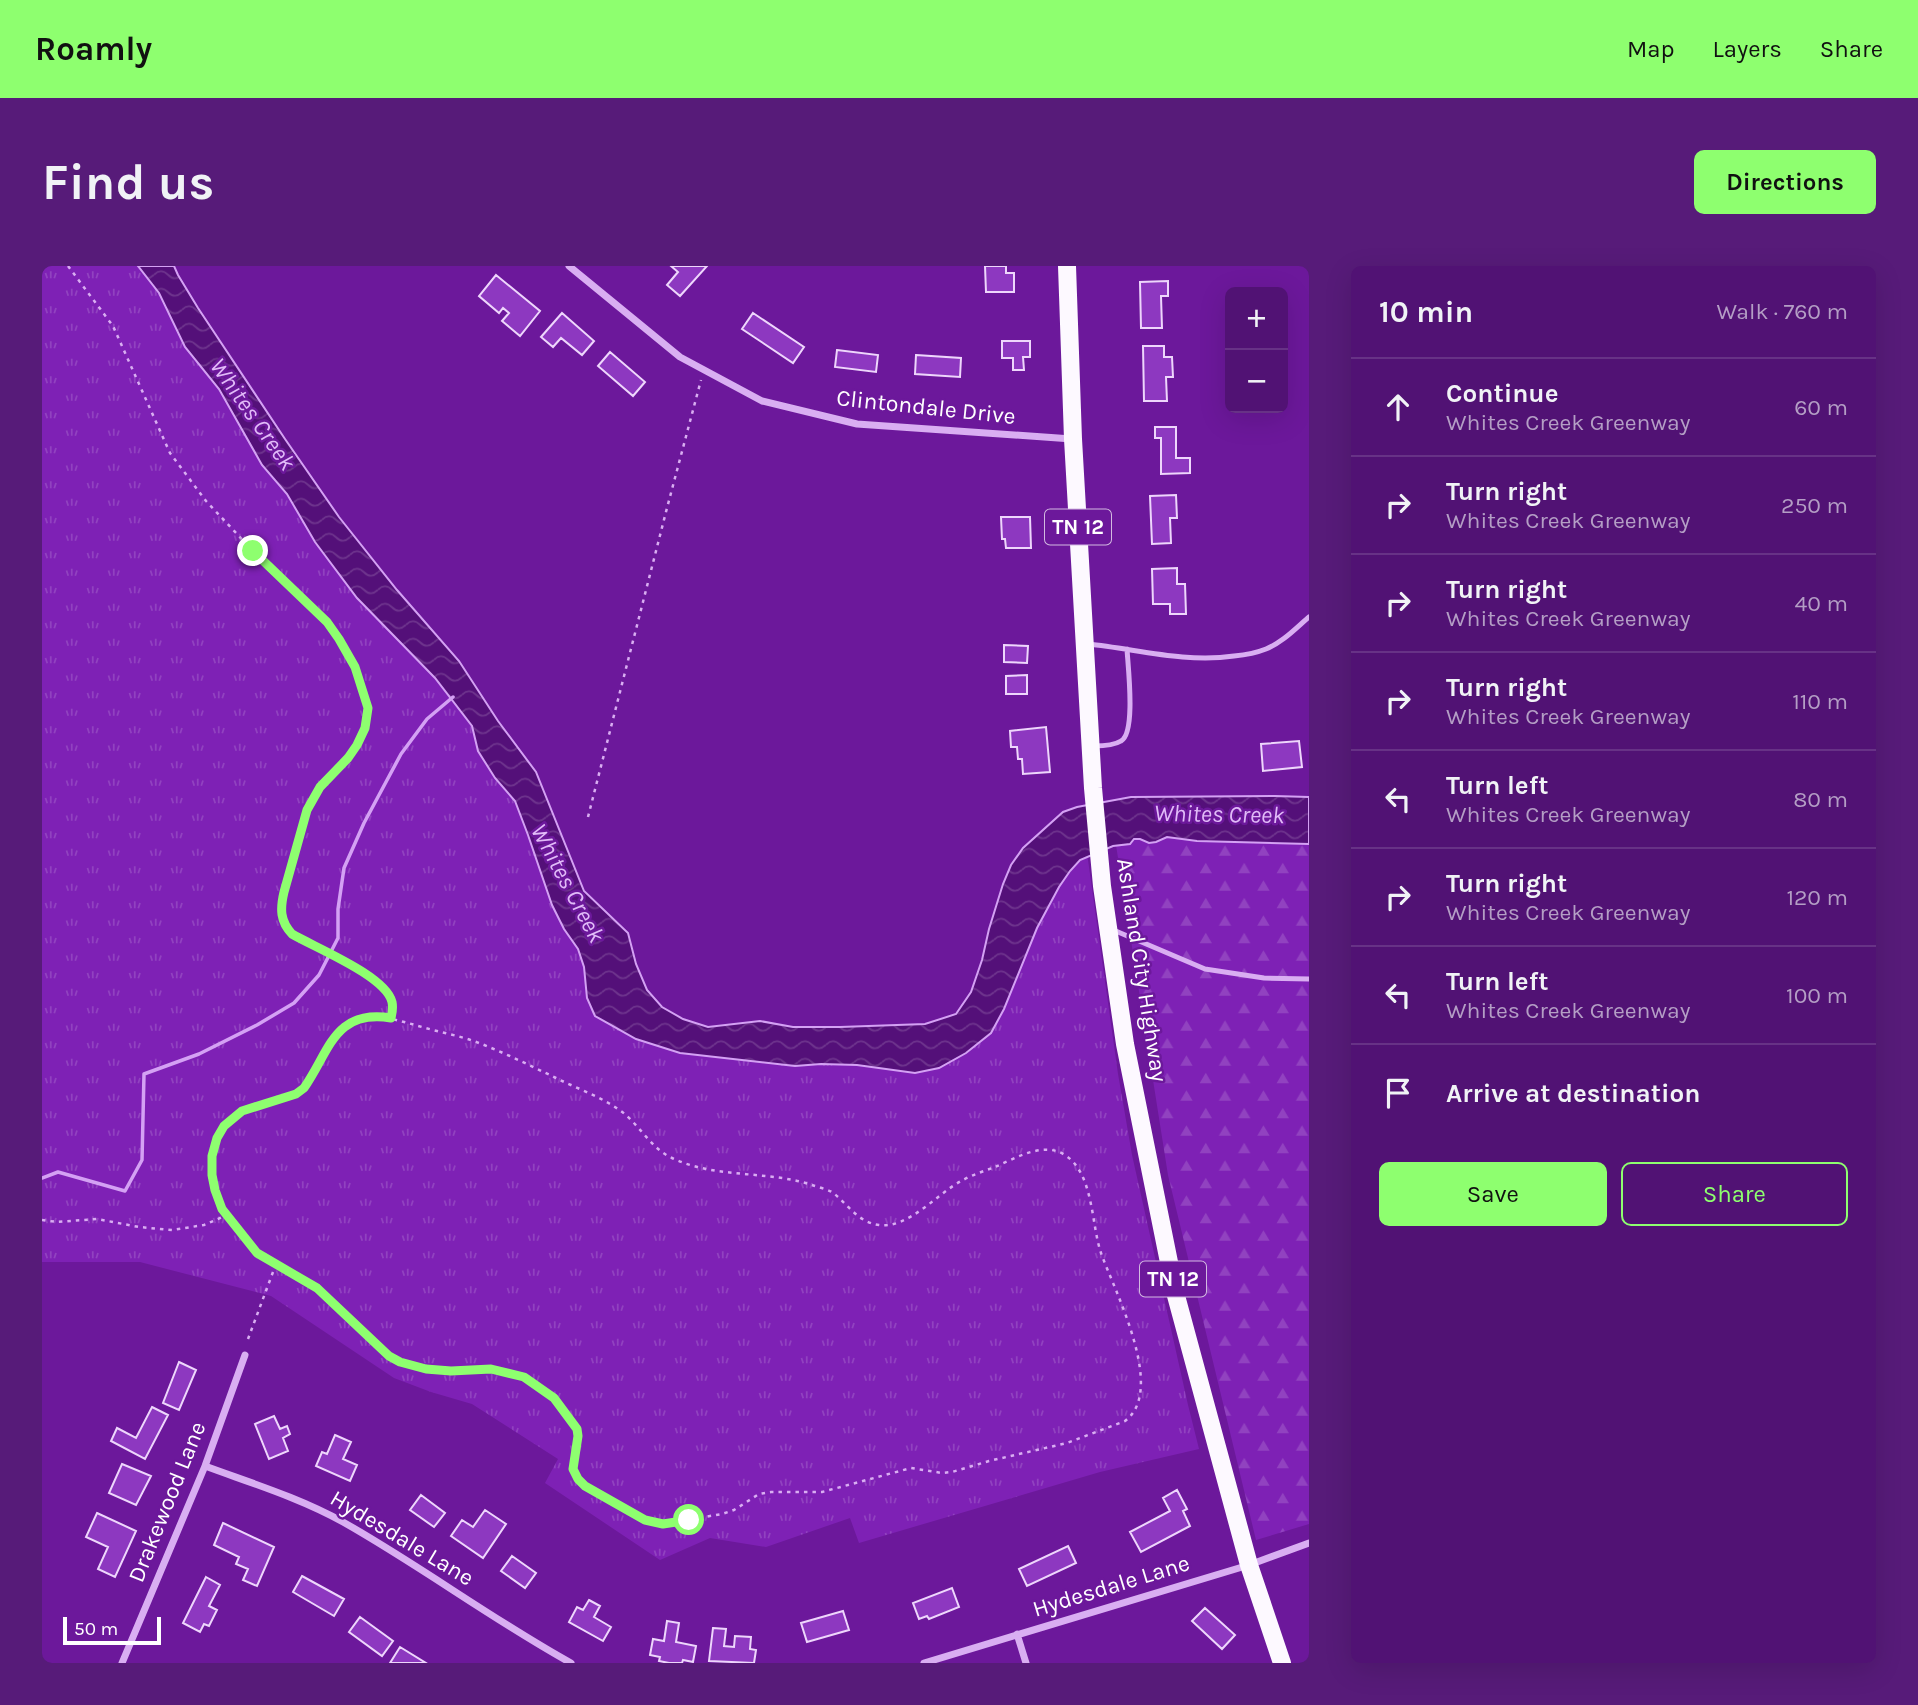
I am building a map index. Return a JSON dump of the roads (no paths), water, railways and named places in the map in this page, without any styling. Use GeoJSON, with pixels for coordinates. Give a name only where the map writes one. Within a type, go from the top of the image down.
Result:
{"type":"FeatureCollection","features":[{"type":"Feature","properties":{"kind":"main road","name":"Ashland City Highway"},"geometry":{"type":"LineString","coordinates":[[1067,266],[1073,439],[1093,788],[1102,886],[1125,1044],[1175,1292],[1249,1565],[1282,1663]]}},
{"type":"Feature","properties":{"kind":"street","name":"Clintondale Drive"},"geometry":{"type":"LineString","coordinates":[[569,266],[680,357],[762,401],[857,424],[1073,439]]}},
{"type":"Feature","properties":{"kind":"street","name":"Drakewood Lane"},"geometry":{"type":"LineString","coordinates":[[122,1663],[205,1466],[245,1355]]}},
{"type":"Feature","properties":{"kind":"street","name":"Hydesdale Lane"},"geometry":{"type":"LineString","coordinates":[[205,1466],[287,1496],[341,1521],[571,1663]]}},
{"type":"Feature","properties":{"kind":"street","name":"Hydesdale Lane"},"geometry":{"type":"LineString","coordinates":[[924,1663],[1249,1565],[1309,1543]]}},
{"type":"Feature","properties":{"kind":"street"},"geometry":{"type":"LineString","coordinates":[[1017,1634],[1026,1663]]}},
{"type":"Feature","properties":{"kind":"lane"},"geometry":{"type":"LineString","coordinates":[[1085,644],[1204,659],[1247,654],[1265,650],[1287,637],[1309,617]]}},
{"type":"Feature","properties":{"kind":"lane"},"geometry":{"type":"LineString","coordinates":[[1090,747],[1123,741],[1128,734],[1130,722],[1127,649]]}},
{"type":"Feature","properties":{"kind":"lane"},"geometry":{"type":"LineString","coordinates":[[1108,928],[1205,970],[1264,978],[1309,979]]}},
{"type":"Feature","properties":{"kind":"water","name":"Whites Creek"},"geometry":{"type":"Polygon","coordinates":[[[138,266],[174,266],[198,308],[339,517],[397,590],[459,661],[498,721],[536,772],[584,891],[628,933],[636,964],[647,990],[662,1007],[683,1019],[708,1027],[760,1021],[793,1027],[840,1027],[925,1024],[956,1014],[971,992],[1011,865],[1023,848],[1063,812],[1077,807],[1131,797],[1309,797],[1309,844],[1197,841],[1167,837],[1149,843],[1134,839],[1130,844],[1113,846],[1080,860],[1059,887],[1037,928],[1004,1009],[991,1033],[966,1053],[939,1068],[915,1073],[857,1065],[795,1066],[680,1053],[636,1039],[595,1016],[587,998],[584,967],[578,949],[552,905],[515,801],[495,778],[478,751],[472,726],[435,678],[357,598],[315,542],[287,494],[262,465],[219,389],[185,347],[159,293],[138,266]]]}},
{"type":"Feature","properties":{"kind":"waterway"},"geometry":{"type":"LineString","coordinates":[[42,1178],[58,1172],[125,1191],[142,1160],[144,1074],[199,1054],[257,1025],[294,1003],[319,975],[338,938],[338,909],[344,868],[364,823],[401,754],[427,719],[453,697]]}}]}
